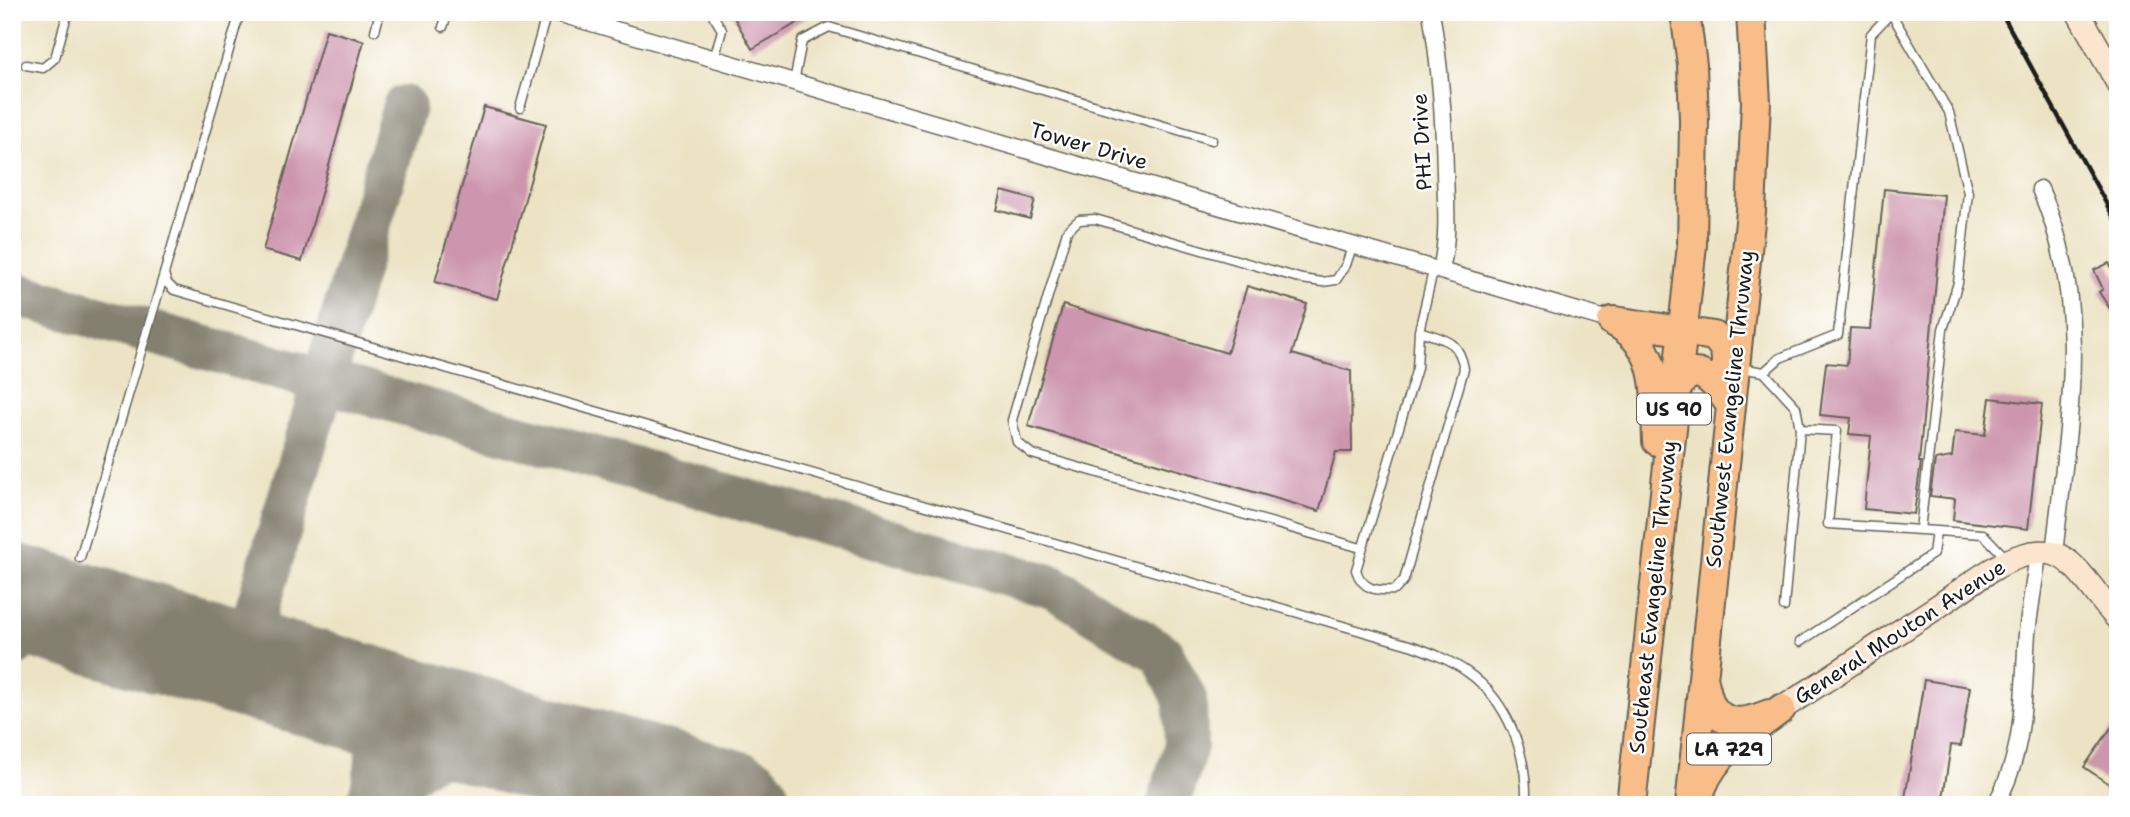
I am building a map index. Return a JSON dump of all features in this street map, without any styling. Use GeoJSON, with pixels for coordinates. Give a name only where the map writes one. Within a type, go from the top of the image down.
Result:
{"type":"FeatureCollection","features":[{"type":"Feature","properties":{"kind":"highway","name":"Southeast Evangeline Thruway"},"geometry":{"type":"LineString","coordinates":[[1631,805],[1692,245],[1692,65],[1685,12]]}},
{"type":"Feature","properties":{"kind":"highway","name":"Southwest Evangeline Thruway"},"geometry":{"type":"LineString","coordinates":[[1690,805],[1728,411],[1752,212],[1756,102],[1751,12]]}},
{"type":"Feature","properties":{"kind":"highway"},"geometry":{"type":"LineString","coordinates":[[1612,321],[1711,334],[1722,343],[1726,354],[1728,411]]}},
{"type":"Feature","properties":{"kind":"highway"},"geometry":{"type":"LineString","coordinates":[[1612,321],[1626,328],[1639,340],[1649,358],[1653,373],[1661,528]]}},
{"type":"Feature","properties":{"kind":"highway"},"geometry":{"type":"LineString","coordinates":[[1676,391],[1686,377],[1705,375],[1715,383],[1728,411]]}},
{"type":"Feature","properties":{"kind":"highway","name":"LA 729"},"geometry":{"type":"LineString","coordinates":[[1702,676],[1712,707],[1721,716],[1734,722],[1750,721],[1781,709]]}},
{"type":"Feature","properties":{"kind":"highway","name":"LA 729"},"geometry":{"type":"LineString","coordinates":[[1697,805],[1700,789],[1718,757],[1781,709]]}},
{"type":"Feature","properties":{"kind":"street","name":"Tower Drive"},"geometry":{"type":"LineString","coordinates":[[554,12],[1612,321]]}},
{"type":"Feature","properties":{"kind":"street","name":"PHI Drive"},"geometry":{"type":"LineString","coordinates":[[1431,12],[1443,112],[1446,227],[1446,250],[1437,268]]}},
{"type":"Feature","properties":{"kind":"street"},"geometry":{"type":"LineString","coordinates":[[2078,12],[2118,83]]}},
{"type":"Feature","properties":{"kind":"street"},"geometry":{"type":"LineString","coordinates":[[1995,805],[2004,790],[2020,741],[2028,628],[2046,553],[2072,377],[2073,333],[2069,288],[2061,244],[2040,189]]}},
{"type":"Feature","properties":{"kind":"street"},"geometry":{"type":"LineString","coordinates":[[2046,553],[2072,564],[2118,619]]}},
{"type":"Feature","properties":{"kind":"street","name":"General Mouton Avenue"},"geometry":{"type":"LineString","coordinates":[[1781,709],[2009,561],[2025,554],[2046,553]]}},
{"type":"Feature","properties":{"kind":"lane"},"geometry":{"type":"LineString","coordinates":[[26,65],[44,68],[55,58],[68,12]]}},
{"type":"Feature","properties":{"kind":"lane"},"geometry":{"type":"LineString","coordinates":[[80,558],[240,12]]}},
{"type":"Feature","properties":{"kind":"lane"},"geometry":{"type":"LineString","coordinates":[[374,31],[380,12]]}},
{"type":"Feature","properties":{"kind":"lane"},"geometry":{"type":"LineString","coordinates":[[443,27],[448,12]]}},
{"type":"Feature","properties":{"kind":"lane"},"geometry":{"type":"LineString","coordinates":[[520,108],[547,12]]}},
{"type":"Feature","properties":{"kind":"lane"},"geometry":{"type":"LineString","coordinates":[[711,12],[722,30],[714,59]]}},
{"type":"Feature","properties":{"kind":"lane"},"geometry":{"type":"LineString","coordinates":[[1765,372],[1780,358],[1838,335],[1871,34],[1891,13],[1949,113],[1968,193],[1958,283],[1943,329],[1920,530]]}},
{"type":"Feature","properties":{"kind":"lane"},"geometry":{"type":"LineString","coordinates":[[794,82],[802,41],[829,27],[1212,139]]}},
{"type":"Feature","properties":{"kind":"lane"},"geometry":{"type":"LineString","coordinates":[[1353,244],[1346,265],[1336,279],[1322,282],[1302,279],[1094,219],[1079,220],[1067,231],[1012,420],[1017,442],[1032,454],[1361,548]]}},
{"type":"Feature","properties":{"kind":"lane"},"geometry":{"type":"LineString","coordinates":[[1419,331],[1447,340],[1461,353],[1464,369],[1404,580],[1395,590],[1375,591],[1359,579],[1356,570],[1417,368],[1419,331],[1437,268]]}},
{"type":"Feature","properties":{"kind":"lane"},"geometry":{"type":"LineString","coordinates":[[164,274],[167,283],[183,294],[1387,638],[1442,657],[1469,673],[1489,693],[1505,715],[1516,736],[1524,761],[1526,805]]}},
{"type":"Feature","properties":{"kind":"lane"},"geometry":{"type":"LineString","coordinates":[[1735,367],[1765,372],[1796,407],[1800,429],[1784,607]]}},
{"type":"Feature","properties":{"kind":"lane"},"geometry":{"type":"LineString","coordinates":[[1800,429],[1837,431],[1828,524],[1983,534],[2009,561]]}},
{"type":"Feature","properties":{"kind":"lane"},"geometry":{"type":"LineString","coordinates":[[1800,642],[1933,554],[1936,531]]}},
{"type":"Feature","properties":{"kind":"building"},"geometry":{"type":"Polygon","coordinates":[[[731,12],[816,12],[752,49],[731,12]]]}},
{"type":"Feature","properties":{"kind":"building"},"geometry":{"type":"Polygon","coordinates":[[[326,30],[364,41],[302,261],[263,250],[326,30]]]}},
{"type":"Feature","properties":{"kind":"building"},"geometry":{"type":"Polygon","coordinates":[[[484,107],[546,124],[497,299],[435,282],[484,107]]]}},
{"type":"Feature","properties":{"kind":"building"},"geometry":{"type":"Polygon","coordinates":[[[1884,189],[1944,195],[1921,462],[1914,514],[1864,509],[1871,436],[1849,434],[1851,418],[1820,415],[1826,363],[1847,365],[1850,328],[1870,329],[1884,189]]]}},
{"type":"Feature","properties":{"kind":"building"},"geometry":{"type":"Polygon","coordinates":[[[1002,191],[1035,200],[1030,219],[997,210],[1002,191]]]}},
{"type":"Feature","properties":{"kind":"building"},"geometry":{"type":"Polygon","coordinates":[[[2109,263],[2118,282],[2118,321],[2099,292],[2103,289],[2094,270],[2109,263]]]}},
{"type":"Feature","properties":{"kind":"building"},"geometry":{"type":"Polygon","coordinates":[[[1247,286],[1307,304],[1292,354],[1351,371],[1352,452],[1336,452],[1319,511],[1028,426],[1063,305],[1227,353],[1247,286]]]}},
{"type":"Feature","properties":{"kind":"building"},"geometry":{"type":"Polygon","coordinates":[[[1990,398],[2042,404],[2028,529],[1953,520],[1955,499],[1930,496],[1935,460],[1952,457],[1955,432],[1985,435],[1990,398]]]}},
{"type":"Feature","properties":{"kind":"building"},"geometry":{"type":"Polygon","coordinates":[[[1924,680],[1970,687],[1961,746],[1951,745],[1942,805],[1904,805],[1924,680]]]}},
{"type":"Feature","properties":{"kind":"building"},"geometry":{"type":"Polygon","coordinates":[[[2118,718],[2118,790],[2084,767],[2118,718]]]}},
{"type":"Feature","properties":{"kind":"taxiway"},"geometry":{"type":"LineString","coordinates":[[241,663],[404,107]]}},
{"type":"Feature","properties":{"kind":"taxiway"},"geometry":{"type":"LineString","coordinates":[[12,293],[1053,587],[1162,654],[1185,699],[1186,746],[1168,805]]}},
{"type":"Feature","properties":{"kind":"taxiway"},"geometry":{"type":"LineString","coordinates":[[12,647],[42,624],[79,616]]}},
{"type":"Feature","properties":{"kind":"taxiway"},"geometry":{"type":"LineString","coordinates":[[333,689],[361,715],[374,739],[376,767],[368,805]]}},
{"type":"Feature","properties":{"kind":"taxiway"},"geometry":{"type":"LineString","coordinates":[[369,805],[419,766],[450,749],[467,744],[512,740]]}},
{"type":"Feature","properties":{"kind":"runway"},"geometry":{"type":"LineString","coordinates":[[12,597],[737,805]]}},
{"type":"Feature","properties":{"kind":"railway"},"geometry":{"type":"LineString","coordinates":[[2001,12],[2118,225]]}}]}
